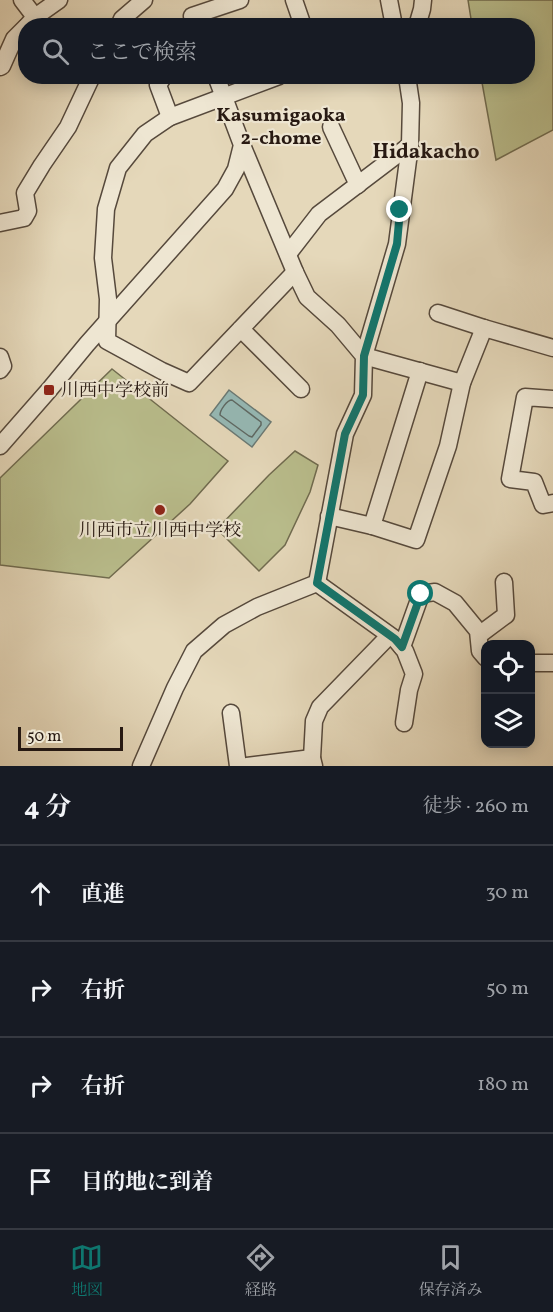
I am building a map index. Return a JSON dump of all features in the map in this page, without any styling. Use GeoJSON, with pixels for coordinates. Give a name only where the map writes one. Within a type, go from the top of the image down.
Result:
{"type":"FeatureCollection","features":[{"type":"Feature","properties":{"kind":"street"},"geometry":{"type":"LineString","coordinates":[[22,0],[27,18]]}},
{"type":"Feature","properties":{"kind":"street"},"geometry":{"type":"LineString","coordinates":[[36,18],[59,0]]}},
{"type":"Feature","properties":{"kind":"street"},"geometry":{"type":"LineString","coordinates":[[123,18],[144,0]]}},
{"type":"Feature","properties":{"kind":"street"},"geometry":{"type":"LineString","coordinates":[[186,0],[193,18]]}},
{"type":"Feature","properties":{"kind":"street"},"geometry":{"type":"LineString","coordinates":[[201,18],[240,0]]}},
{"type":"Feature","properties":{"kind":"street"},"geometry":{"type":"LineString","coordinates":[[294,0],[300,18]]}},
{"type":"Feature","properties":{"kind":"street"},"geometry":{"type":"LineString","coordinates":[[389,0],[392,18]]}},
{"type":"Feature","properties":{"kind":"street"},"geometry":{"type":"LineString","coordinates":[[419,18],[423,0]]}},
{"type":"Feature","properties":{"kind":"street"},"geometry":{"type":"LineString","coordinates":[[1,66],[18,35]]}},
{"type":"Feature","properties":{"kind":"street"},"geometry":{"type":"LineString","coordinates":[[0,223],[24,219],[28,211],[25,193],[68,128],[88,84]]}},
{"type":"Feature","properties":{"kind":"street"},"geometry":{"type":"LineString","coordinates":[[159,84],[170,117]]}},
{"type":"Feature","properties":{"kind":"street"},"geometry":{"type":"LineString","coordinates":[[219,84],[242,145],[307,297],[338,325],[364,356],[462,383]]}},
{"type":"Feature","properties":{"kind":"street"},"geometry":{"type":"LineString","coordinates":[[257,84],[170,117],[145,134],[118,168],[106,209],[103,258],[108,299],[107,341],[189,383],[295,272]]}},
{"type":"Feature","properties":{"kind":"street"},"geometry":{"type":"LineString","coordinates":[[317,583],[345,434],[363,395],[364,356],[397,244],[410,145],[411,103],[408,84]]}},
{"type":"Feature","properties":{"kind":"street"},"geometry":{"type":"LineString","coordinates":[[331,127],[358,185]]}},
{"type":"Feature","properties":{"kind":"street"},"geometry":{"type":"LineString","coordinates":[[0,446],[225,189],[236,169],[242,145]]}},
{"type":"Feature","properties":{"kind":"street"},"geometry":{"type":"LineString","coordinates":[[288,254],[319,214],[410,145]]}},
{"type":"Feature","properties":{"kind":"street"},"geometry":{"type":"LineString","coordinates":[[438,313],[553,348]]}},
{"type":"Feature","properties":{"kind":"street"},"geometry":{"type":"LineString","coordinates":[[329,516],[416,540],[448,446],[462,383],[484,328]]}},
{"type":"Feature","properties":{"kind":"street"},"geometry":{"type":"LineString","coordinates":[[241,329],[301,389]]}},
{"type":"Feature","properties":{"kind":"street"},"geometry":{"type":"LineString","coordinates":[[0,357],[3,366],[0,370]]}},
{"type":"Feature","properties":{"kind":"street"},"geometry":{"type":"LineString","coordinates":[[372,526],[420,371]]}},
{"type":"Feature","properties":{"kind":"street"},"geometry":{"type":"LineString","coordinates":[[553,399],[525,397],[510,479],[534,482],[543,505],[553,503]]}},
{"type":"Feature","properties":{"kind":"street"},"geometry":{"type":"LineString","coordinates":[[479,635],[506,615],[504,582]]}},
{"type":"Feature","properties":{"kind":"street"},"geometry":{"type":"LineString","coordinates":[[317,583],[396,641],[405,651],[414,674],[404,723]]}},
{"type":"Feature","properties":{"kind":"street"},"geometry":{"type":"LineString","coordinates":[[141,766],[194,651],[224,625],[257,607],[317,583]]}},
{"type":"Feature","properties":{"kind":"street"},"geometry":{"type":"LineString","coordinates":[[247,766],[313,762],[314,721],[320,707],[396,641],[421,594],[435,592],[455,603],[478,631],[481,652]]}},
{"type":"Feature","properties":{"kind":"street"},"geometry":{"type":"LineString","coordinates":[[535,663],[553,663]]}},
{"type":"Feature","properties":{"kind":"street"},"geometry":{"type":"LineString","coordinates":[[231,713],[238,766]]}},
{"type":"Feature","properties":{"kind":"green space"},"geometry":{"type":"Polygon","coordinates":[[[468,0],[553,0],[553,130],[496,160],[482,84],[535,84],[535,18],[471,18],[468,0]]]}},
{"type":"Feature","properties":{"kind":"green space"},"geometry":{"type":"Polygon","coordinates":[[[112,369],[228,461],[190,504],[109,578],[0,565],[0,478],[112,369]]]}},
{"type":"Feature","properties":{"kind":"green space"},"geometry":{"type":"Polygon","coordinates":[[[295,451],[318,465],[310,492],[285,545],[259,571],[217,529],[295,451]]]}},
{"type":"Feature","properties":{"kind":"water"},"geometry":{"type":"Polygon","coordinates":[[[229,390],[271,422],[252,447],[210,415],[229,390]]]}},
{"type":"Feature","properties":{"kind":"place","name":"川西中学校前"},"geometry":{"type":"Point","coordinates":[49,390]}},
{"type":"Feature","properties":{"kind":"place","name":"川西市立川西中学校"},"geometry":{"type":"Point","coordinates":[160,510]}},
{"type":"Feature","properties":{"kind":"district","name":"Kasumigaoka 2-chome"},"geometry":{"type":"Point","coordinates":[281,126]}},
{"type":"Feature","properties":{"kind":"district","name":"Hidakacho"},"geometry":{"type":"Point","coordinates":[426,151]}},
{"type":"Feature","properties":{"kind":"route"},"geometry":{"type":"LineString","coordinates":[[400,210],[397,244],[364,356],[363,395],[345,434],[317,583],[395,639],[402,647],[421,594]]}}]}
